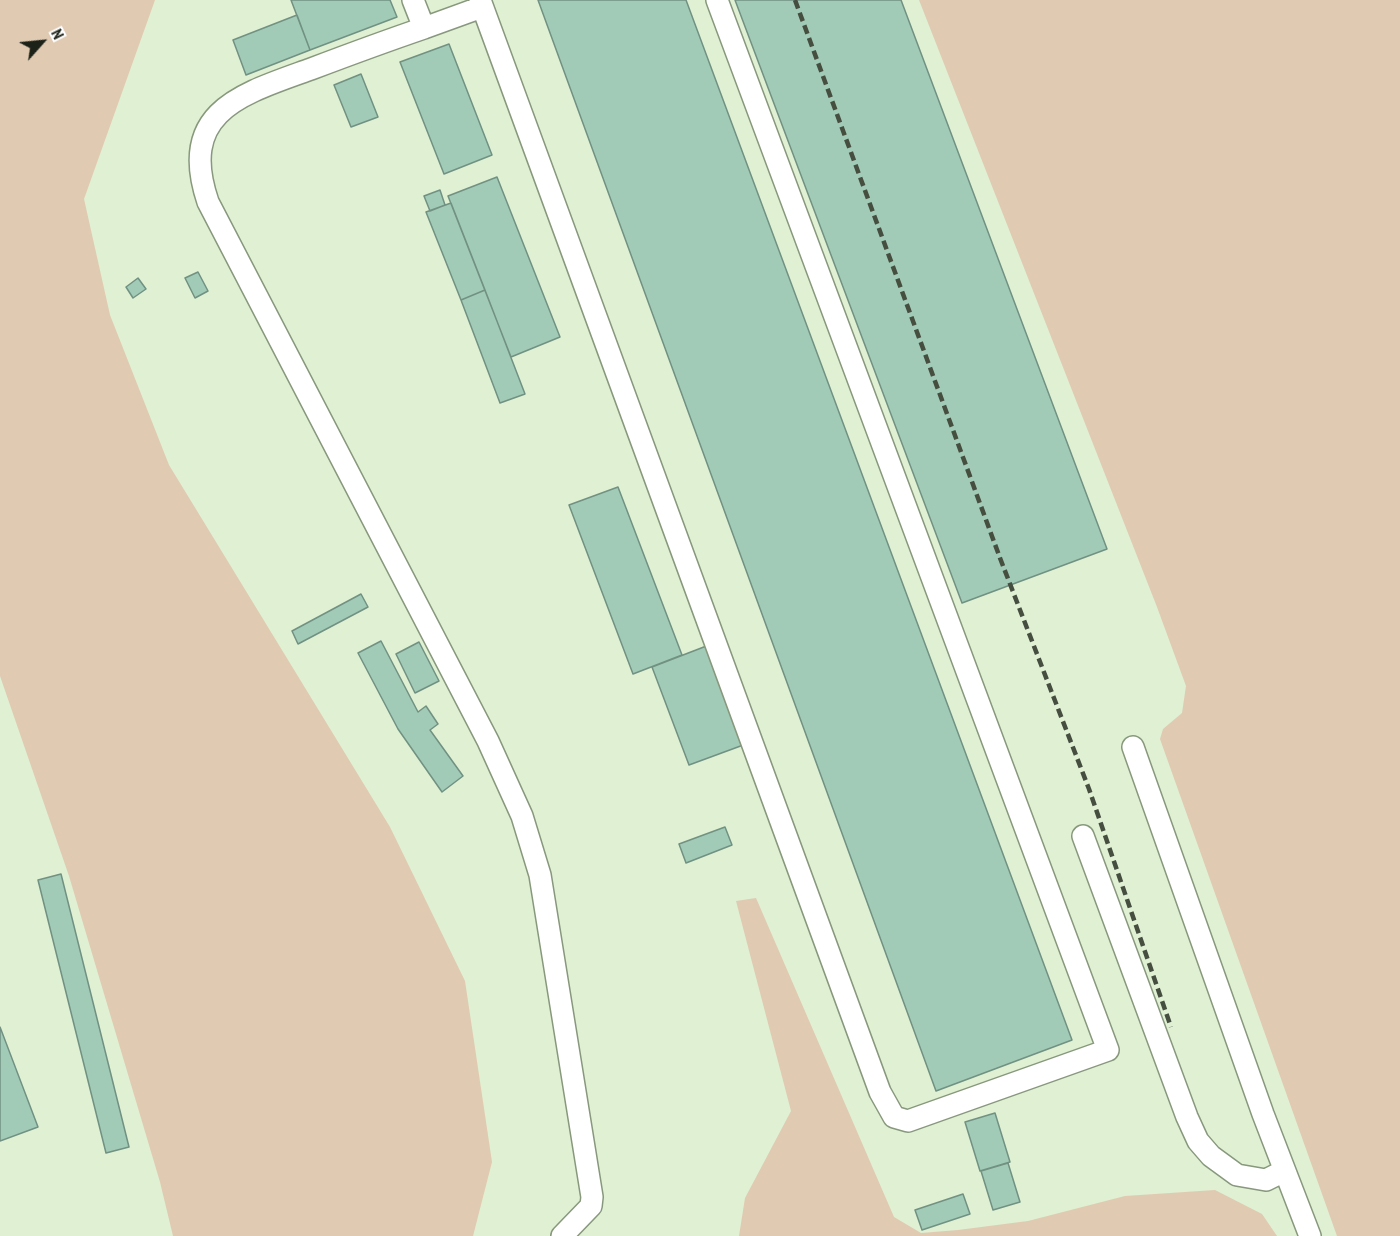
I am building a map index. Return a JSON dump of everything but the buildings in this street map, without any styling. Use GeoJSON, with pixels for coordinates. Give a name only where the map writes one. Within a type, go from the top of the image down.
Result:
{"type":"FeatureCollection","features":[{"type":"Feature","properties":{"kind":"street"},"geometry":{"type":"LineString","coordinates":[[413,0],[424,28]]}},
{"type":"Feature","properties":{"kind":"street"},"geometry":{"type":"LineString","coordinates":[[562,1236],[591,1206],[592,1197],[540,875],[522,816],[488,741],[208,202],[201,183],[199,168],[205,133],[214,118],[226,106],[264,86],[424,28],[481,4],[880,1092],[894,1117],[908,1121],[1108,1050],[717,0]]}},
{"type":"Feature","properties":{"kind":"street"},"geometry":{"type":"LineString","coordinates":[[1133,747],[1284,1171],[1310,1236]]}},
{"type":"Feature","properties":{"kind":"street"},"geometry":{"type":"LineString","coordinates":[[1083,836],[1186,1117],[1198,1141],[1211,1156],[1237,1175],[1266,1180],[1284,1171]]}},
{"type":"Feature","properties":{"kind":"shaded area"},"geometry":{"type":"Polygon","coordinates":[[[0,0],[155,0],[84,199],[110,315],[169,465],[390,827],[465,981],[492,1162],[473,1236],[173,1236],[160,1182],[69,876],[0,676],[0,0]]]}},
{"type":"Feature","properties":{"kind":"shaded area"},"geometry":{"type":"Polygon","coordinates":[[[919,0],[1400,0],[1400,1236],[1337,1236],[1160,739],[1163,729],[1182,713],[1186,686],[919,0]]]}},
{"type":"Feature","properties":{"kind":"shaded area"},"geometry":{"type":"Polygon","coordinates":[[[756,898],[894,1217],[921,1233],[958,1230],[1028,1221],[1125,1196],[1215,1190],[1262,1214],[1277,1236],[739,1236],[745,1198],[791,1111],[736,901],[756,898]]]}},
{"type":"Feature","properties":{"kind":"railway"},"geometry":{"type":"LineString","coordinates":[[795,0],[1000,558],[1089,789],[1171,1027]]}}]}
